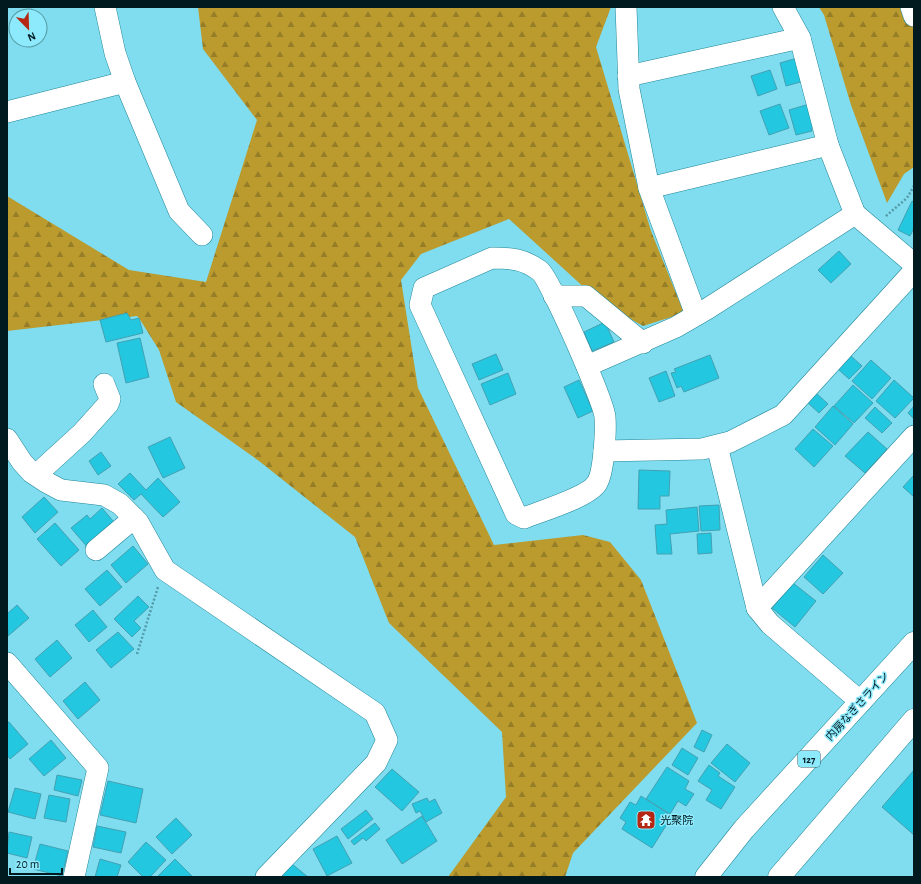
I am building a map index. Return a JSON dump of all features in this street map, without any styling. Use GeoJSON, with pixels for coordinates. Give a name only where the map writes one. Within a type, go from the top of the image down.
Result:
{"type":"FeatureCollection","features":[{"type":"Feature","properties":{"kind":"highway","name":"内房なぎさライン"},"geometry":{"type":"LineString","coordinates":[[706,877],[744,829],[914,644]]}},
{"type":"Feature","properties":{"kind":"highway"},"geometry":{"type":"LineString","coordinates":[[779,877],[914,720]]}},
{"type":"Feature","properties":{"kind":"street"},"geometry":{"type":"LineString","coordinates":[[105,7],[115,53],[125,82],[179,211],[202,235]]}},
{"type":"Feature","properties":{"kind":"street"},"geometry":{"type":"LineString","coordinates":[[626,7],[629,89],[649,188],[696,315]]}},
{"type":"Feature","properties":{"kind":"street"},"geometry":{"type":"LineString","coordinates":[[783,7],[800,38],[828,145],[855,214],[914,264]]}},
{"type":"Feature","properties":{"kind":"street"},"geometry":{"type":"LineString","coordinates":[[911,7],[914,16]]}},
{"type":"Feature","properties":{"kind":"street"},"geometry":{"type":"LineString","coordinates":[[628,76],[800,38]]}},
{"type":"Feature","properties":{"kind":"street"},"geometry":{"type":"LineString","coordinates":[[7,112],[125,82]]}},
{"type":"Feature","properties":{"kind":"street"},"geometry":{"type":"LineString","coordinates":[[649,188],[828,145]]}},
{"type":"Feature","properties":{"kind":"street"},"geometry":{"type":"LineString","coordinates":[[587,366],[664,334],[855,214]]}},
{"type":"Feature","properties":{"kind":"street"},"geometry":{"type":"LineString","coordinates":[[492,258],[518,258],[541,272],[554,296],[587,366],[605,416],[604,451],[598,482],[588,492],[524,518],[516,514],[420,305],[424,288],[492,258]]}},
{"type":"Feature","properties":{"kind":"street"},"geometry":{"type":"LineString","coordinates":[[604,451],[702,449],[717,446],[730,442],[783,415],[914,271]]}},
{"type":"Feature","properties":{"kind":"street"},"geometry":{"type":"LineString","coordinates":[[554,296],[586,296],[643,343]]}},
{"type":"Feature","properties":{"kind":"street"},"geometry":{"type":"LineString","coordinates":[[36,475],[82,433],[108,404],[110,399],[104,384]]}},
{"type":"Feature","properties":{"kind":"street"},"geometry":{"type":"LineString","coordinates":[[757,608],[914,436]]}},
{"type":"Feature","properties":{"kind":"street"},"geometry":{"type":"LineString","coordinates":[[9,445],[22,462],[36,475],[61,490],[104,495],[120,504],[138,522],[165,570],[375,713],[387,740],[376,764],[266,877]]}},
{"type":"Feature","properties":{"kind":"street"},"geometry":{"type":"LineString","coordinates":[[717,446],[757,608],[770,624],[861,702]]}},
{"type":"Feature","properties":{"kind":"street"},"geometry":{"type":"LineString","coordinates":[[96,550],[134,518]]}},
{"type":"Feature","properties":{"kind":"street"},"geometry":{"type":"LineString","coordinates":[[7,663],[98,768],[74,877]]}},
{"type":"Feature","properties":{"kind":"path"},"geometry":{"type":"LineString","coordinates":[[872,228],[907,198],[914,186]]}},
{"type":"Feature","properties":{"kind":"path"},"geometry":{"type":"LineString","coordinates":[[136,654],[156,591],[165,570]]}},
{"type":"Feature","properties":{"kind":"green space"},"geometry":{"type":"Polygon","coordinates":[[[198,7],[611,7],[596,47],[651,231],[684,313],[643,326],[599,301],[509,219],[421,254],[401,280],[418,388],[494,545],[583,535],[610,542],[641,580],[697,723],[573,853],[565,877],[448,877],[506,797],[502,732],[389,623],[355,537],[259,461],[176,402],[159,350],[137,316],[7,331],[7,196],[129,270],[206,282],[257,120],[203,49],[198,7]]]}},
{"type":"Feature","properties":{"kind":"green space"},"geometry":{"type":"Polygon","coordinates":[[[819,7],[914,7],[914,167],[904,174],[887,203],[851,105],[824,15],[819,7]]]}},
{"type":"Feature","properties":{"kind":"building"},"geometry":{"type":"Polygon","coordinates":[[[797,58],[804,81],[786,86],[780,63],[797,58]]]}},
{"type":"Feature","properties":{"kind":"building"},"geometry":{"type":"Polygon","coordinates":[[[770,70],[777,89],[758,96],[751,76],[770,70]]]}},
{"type":"Feature","properties":{"kind":"building"},"geometry":{"type":"Polygon","coordinates":[[[780,104],[789,128],[769,135],[760,111],[780,104]]]}},
{"type":"Feature","properties":{"kind":"building"},"geometry":{"type":"Polygon","coordinates":[[[809,104],[816,127],[811,128],[812,131],[796,135],[789,110],[809,104]]]}},
{"type":"Feature","properties":{"kind":"building"},"geometry":{"type":"Polygon","coordinates":[[[912,201],[914,202],[914,228],[910,236],[898,230],[912,201]]]}},
{"type":"Feature","properties":{"kind":"building"},"geometry":{"type":"Polygon","coordinates":[[[839,251],[851,264],[831,283],[818,270],[839,251]]]}},
{"type":"Feature","properties":{"kind":"building"},"geometry":{"type":"Polygon","coordinates":[[[127,313],[131,320],[139,318],[143,333],[106,342],[100,320],[127,313]]]}},
{"type":"Feature","properties":{"kind":"building"},"geometry":{"type":"Polygon","coordinates":[[[605,322],[614,342],[592,351],[584,332],[605,322]]]}},
{"type":"Feature","properties":{"kind":"building"},"geometry":{"type":"Polygon","coordinates":[[[140,338],[149,377],[126,383],[117,343],[140,338]]]}},
{"type":"Feature","properties":{"kind":"building"},"geometry":{"type":"Polygon","coordinates":[[[496,354],[503,370],[479,380],[472,364],[496,354]]]}},
{"type":"Feature","properties":{"kind":"building"},"geometry":{"type":"Polygon","coordinates":[[[710,355],[719,378],[684,392],[681,386],[677,388],[671,373],[676,372],[674,369],[710,355]]]}},
{"type":"Feature","properties":{"kind":"building"},"geometry":{"type":"Polygon","coordinates":[[[851,356],[862,366],[849,379],[838,369],[851,356]]]}},
{"type":"Feature","properties":{"kind":"building"},"geometry":{"type":"Polygon","coordinates":[[[871,360],[891,378],[872,399],[852,381],[871,360]]]}},
{"type":"Feature","properties":{"kind":"building"},"geometry":{"type":"Polygon","coordinates":[[[666,371],[675,396],[659,402],[649,378],[666,371]]]}},
{"type":"Feature","properties":{"kind":"building"},"geometry":{"type":"Polygon","coordinates":[[[508,373],[516,394],[490,405],[481,384],[508,373]]]}},
{"type":"Feature","properties":{"kind":"building"},"geometry":{"type":"Polygon","coordinates":[[[579,380],[593,411],[578,418],[564,387],[579,380]]]}},
{"type":"Feature","properties":{"kind":"building"},"geometry":{"type":"Polygon","coordinates":[[[894,380],[914,398],[895,418],[876,401],[894,380]]]}},
{"type":"Feature","properties":{"kind":"building"},"geometry":{"type":"Polygon","coordinates":[[[853,385],[873,403],[854,423],[834,406],[853,385]]]}},
{"type":"Feature","properties":{"kind":"building"},"geometry":{"type":"Polygon","coordinates":[[[816,393],[828,404],[819,413],[808,403],[816,393]]]}},
{"type":"Feature","properties":{"kind":"building"},"geometry":{"type":"Polygon","coordinates":[[[833,406],[853,424],[835,445],[815,427],[833,406]]]}},
{"type":"Feature","properties":{"kind":"building"},"geometry":{"type":"Polygon","coordinates":[[[914,406],[914,419],[908,413],[914,406]]]}},
{"type":"Feature","properties":{"kind":"building"},"geometry":{"type":"Polygon","coordinates":[[[875,407],[892,423],[882,433],[865,418],[875,407]]]}},
{"type":"Feature","properties":{"kind":"building"},"geometry":{"type":"Polygon","coordinates":[[[813,429],[833,446],[814,467],[795,449],[813,429]]]}},
{"type":"Feature","properties":{"kind":"building"},"geometry":{"type":"Polygon","coordinates":[[[868,432],[887,449],[865,473],[845,456],[868,432]]]}},
{"type":"Feature","properties":{"kind":"building"},"geometry":{"type":"Polygon","coordinates":[[[170,437],[185,468],[163,478],[148,447],[170,437]]]}},
{"type":"Feature","properties":{"kind":"building"},"geometry":{"type":"Polygon","coordinates":[[[101,452],[111,466],[98,475],[89,461],[101,452]]]}},
{"type":"Feature","properties":{"kind":"building"},"geometry":{"type":"Polygon","coordinates":[[[639,470],[670,471],[669,496],[660,496],[660,509],[638,509],[639,470]]]}},
{"type":"Feature","properties":{"kind":"building"},"geometry":{"type":"Polygon","coordinates":[[[130,473],[146,490],[158,478],[180,502],[163,517],[141,494],[134,500],[118,484],[130,473]]]}},
{"type":"Feature","properties":{"kind":"building"},"geometry":{"type":"Polygon","coordinates":[[[914,475],[914,497],[903,487],[914,475]]]}},
{"type":"Feature","properties":{"kind":"building"},"geometry":{"type":"Polygon","coordinates":[[[44,497],[58,512],[35,533],[22,517],[44,497]]]}},
{"type":"Feature","properties":{"kind":"building"},"geometry":{"type":"Polygon","coordinates":[[[719,505],[720,530],[701,531],[699,506],[719,505]]]}},
{"type":"Feature","properties":{"kind":"building"},"geometry":{"type":"Polygon","coordinates":[[[697,507],[699,531],[670,534],[672,554],[657,554],[655,525],[667,524],[666,510],[697,507]]]}},
{"type":"Feature","properties":{"kind":"building"},"geometry":{"type":"Polygon","coordinates":[[[102,508],[114,522],[89,549],[71,528],[87,515],[90,519],[102,508]]]}},
{"type":"Feature","properties":{"kind":"building"},"geometry":{"type":"Polygon","coordinates":[[[55,523],[79,550],[61,566],[37,539],[55,523]]]}},
{"type":"Feature","properties":{"kind":"building"},"geometry":{"type":"Polygon","coordinates":[[[711,533],[712,553],[698,554],[697,534],[711,533]]]}},
{"type":"Feature","properties":{"kind":"building"},"geometry":{"type":"Polygon","coordinates":[[[133,546],[148,564],[126,583],[111,565],[133,546]]]}},
{"type":"Feature","properties":{"kind":"building"},"geometry":{"type":"Polygon","coordinates":[[[823,555],[843,573],[823,594],[804,577],[823,555]]]}},
{"type":"Feature","properties":{"kind":"building"},"geometry":{"type":"Polygon","coordinates":[[[107,570],[122,587],[100,606],[85,589],[107,570]]]}},
{"type":"Feature","properties":{"kind":"building"},"geometry":{"type":"Polygon","coordinates":[[[793,583],[816,601],[795,627],[772,608],[793,583]]]}},
{"type":"Feature","properties":{"kind":"building"},"geometry":{"type":"Polygon","coordinates":[[[138,596],[149,607],[134,621],[141,628],[132,637],[114,619],[138,596]]]}},
{"type":"Feature","properties":{"kind":"building"},"geometry":{"type":"Polygon","coordinates":[[[17,605],[29,618],[8,636],[7,614],[17,605]]]}},
{"type":"Feature","properties":{"kind":"building"},"geometry":{"type":"Polygon","coordinates":[[[93,610],[107,627],[89,642],[75,625],[93,610]]]}},
{"type":"Feature","properties":{"kind":"building"},"geometry":{"type":"Polygon","coordinates":[[[118,632],[134,649],[111,668],[96,650],[118,632]]]}},
{"type":"Feature","properties":{"kind":"building"},"geometry":{"type":"Polygon","coordinates":[[[57,640],[72,658],[50,677],[35,659],[57,640]]]}},
{"type":"Feature","properties":{"kind":"building"},"geometry":{"type":"Polygon","coordinates":[[[85,682],[100,700],[78,719],[63,701],[85,682]]]}},
{"type":"Feature","properties":{"kind":"building"},"geometry":{"type":"Polygon","coordinates":[[[9,722],[28,744],[10,759],[7,755],[7,723],[9,722]]]}},
{"type":"Feature","properties":{"kind":"building"},"geometry":{"type":"Polygon","coordinates":[[[702,730],[712,735],[704,752],[694,747],[702,730]]]}},
{"type":"Feature","properties":{"kind":"building"},"geometry":{"type":"Polygon","coordinates":[[[51,740],[66,758],[44,776],[29,759],[51,740]]]}},
{"type":"Feature","properties":{"kind":"building"},"geometry":{"type":"Polygon","coordinates":[[[727,744],[750,763],[735,782],[711,763],[727,744]]]}},
{"type":"Feature","properties":{"kind":"building"},"geometry":{"type":"Polygon","coordinates":[[[682,748],[698,758],[688,775],[672,765],[682,748]]]}},
{"type":"Feature","properties":{"kind":"building"},"geometry":{"type":"Polygon","coordinates":[[[709,765],[720,773],[718,776],[735,787],[721,809],[706,800],[712,790],[698,781],[709,765]]]}},
{"type":"Feature","properties":{"kind":"building"},"geometry":{"type":"Polygon","coordinates":[[[667,767],[689,781],[685,789],[694,794],[686,806],[678,801],[670,814],[646,799],[667,767]]]}},
{"type":"Feature","properties":{"kind":"building"},"geometry":{"type":"Polygon","coordinates":[[[392,769],[419,792],[402,811],[375,787],[392,769]]]}},
{"type":"Feature","properties":{"kind":"building"},"geometry":{"type":"Polygon","coordinates":[[[914,770],[914,835],[882,807],[914,770]]]}},
{"type":"Feature","properties":{"kind":"building"},"geometry":{"type":"Polygon","coordinates":[[[57,775],[82,780],[78,796],[54,790],[57,775]]]}},
{"type":"Feature","properties":{"kind":"building"},"geometry":{"type":"Polygon","coordinates":[[[108,781],[143,789],[136,823],[100,815],[108,781]]]}},
{"type":"Feature","properties":{"kind":"building"},"geometry":{"type":"Polygon","coordinates":[[[15,788],[41,794],[35,819],[8,812],[15,788]]]}},
{"type":"Feature","properties":{"kind":"building"},"geometry":{"type":"Polygon","coordinates":[[[49,795],[70,799],[66,822],[44,818],[49,795]]]}},
{"type":"Feature","properties":{"kind":"building","name":"光聚院"},"geometry":{"type":"Polygon","coordinates":[[[641,796],[672,816],[652,848],[622,829],[626,822],[620,818],[630,802],[636,805],[641,796]]]}},
{"type":"Feature","properties":{"kind":"building"},"geometry":{"type":"Polygon","coordinates":[[[427,798],[429,802],[435,799],[442,813],[426,822],[420,811],[416,813],[412,804],[427,798]]]}},
{"type":"Feature","properties":{"kind":"building"},"geometry":{"type":"Polygon","coordinates":[[[366,810],[373,819],[348,839],[341,829],[366,810]]]}},
{"type":"Feature","properties":{"kind":"building"},"geometry":{"type":"Polygon","coordinates":[[[422,816],[437,841],[402,864],[386,840],[422,816]]]}},
{"type":"Feature","properties":{"kind":"building"},"geometry":{"type":"Polygon","coordinates":[[[176,818],[192,835],[172,854],[156,837],[176,818]]]}},
{"type":"Feature","properties":{"kind":"building"},"geometry":{"type":"Polygon","coordinates":[[[375,823],[380,829],[366,841],[363,838],[354,845],[351,841],[375,823]]]}},
{"type":"Feature","properties":{"kind":"building"},"geometry":{"type":"Polygon","coordinates":[[[97,826],[126,832],[121,853],[93,847],[97,826]]]}},
{"type":"Feature","properties":{"kind":"building"},"geometry":{"type":"Polygon","coordinates":[[[9,832],[32,837],[27,858],[7,853],[9,832]]]}},
{"type":"Feature","properties":{"kind":"building"},"geometry":{"type":"Polygon","coordinates":[[[337,836],[352,863],[327,876],[313,849],[337,836]]]}},
{"type":"Feature","properties":{"kind":"building"},"geometry":{"type":"Polygon","coordinates":[[[146,842],[166,860],[150,877],[143,877],[128,862],[146,842]]]}},
{"type":"Feature","properties":{"kind":"building"},"geometry":{"type":"Polygon","coordinates":[[[40,844],[68,851],[62,876],[33,869],[40,844]]]}},
{"type":"Feature","properties":{"kind":"building"},"geometry":{"type":"Polygon","coordinates":[[[100,859],[121,865],[117,877],[95,877],[100,859]]]}},
{"type":"Feature","properties":{"kind":"building"},"geometry":{"type":"Polygon","coordinates":[[[175,859],[193,877],[157,877],[175,859]]]}},
{"type":"Feature","properties":{"kind":"building"},"geometry":{"type":"Polygon","coordinates":[[[292,864],[308,877],[281,877],[292,864]]]}},
{"type":"Feature","properties":{"kind":"place","name":"光聚院"},"geometry":{"type":"Point","coordinates":[646,820]}}]}
